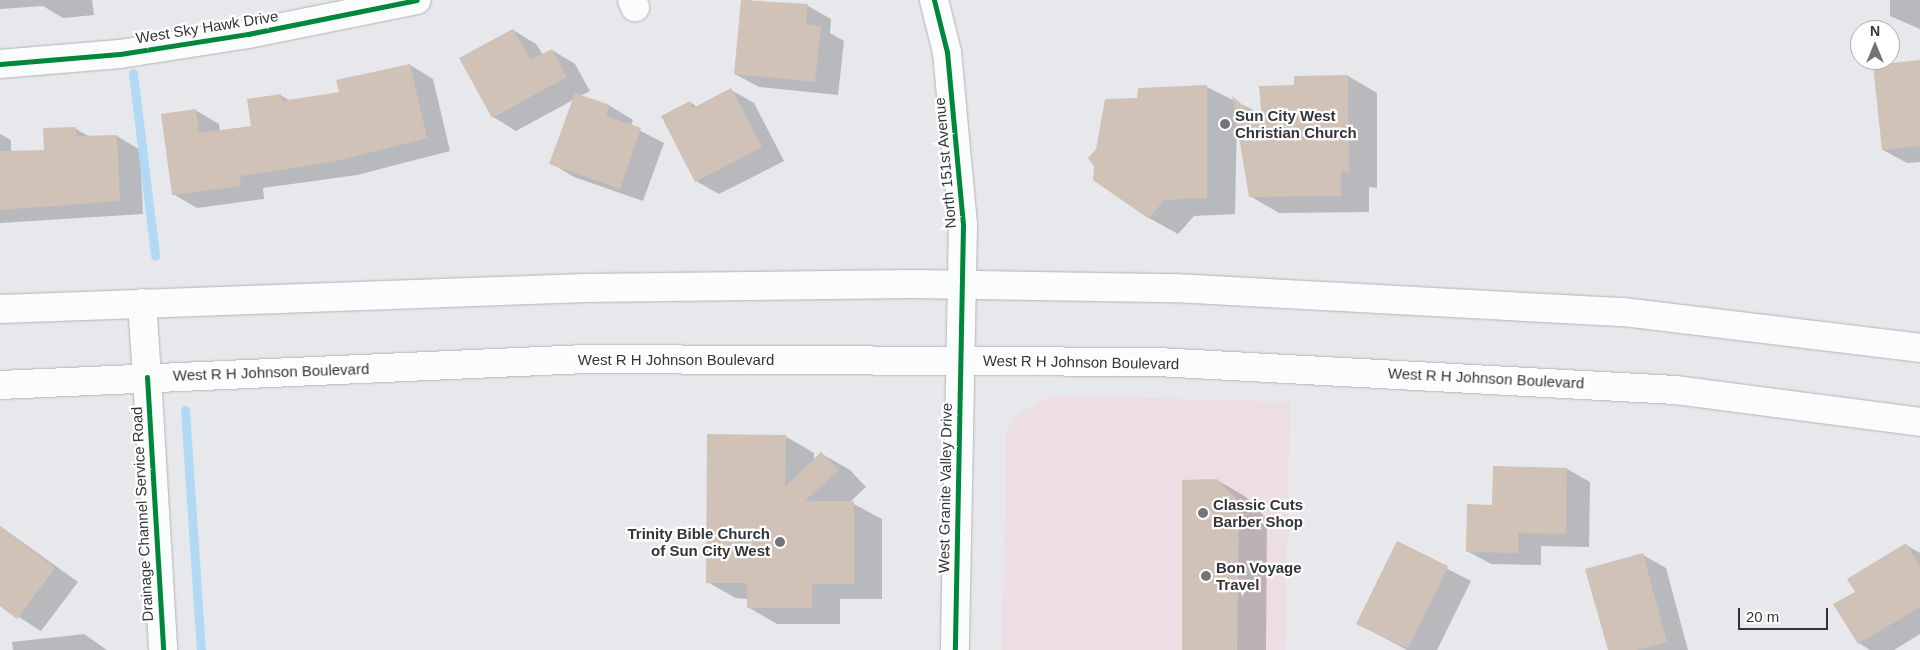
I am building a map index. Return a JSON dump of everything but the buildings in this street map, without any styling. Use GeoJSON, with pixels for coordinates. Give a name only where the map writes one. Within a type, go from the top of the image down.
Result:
{"type":"FeatureCollection","features":[{"type":"Feature","properties":{"kind":"main road","name":"West Sky Hawk Drive"},"geometry":{"type":"LineString","coordinates":[[0,64],[179,45],[416,0]]}},
{"type":"Feature","properties":{"kind":"main road","name":"North 151st Avenue"},"geometry":{"type":"LineString","coordinates":[[934,0],[947,52],[963,224],[960,326]]}},
{"type":"Feature","properties":{"kind":"main road"},"geometry":{"type":"LineString","coordinates":[[0,309],[585,288],[962,285],[1175,288],[1500,303],[1634,313],[1920,348]]}},
{"type":"Feature","properties":{"kind":"main road","name":"Drainage Channel Service Road"},"geometry":{"type":"LineString","coordinates":[[142,303],[163,650]]}},
{"type":"Feature","properties":{"kind":"main road","name":"West Granite Valley Drive"},"geometry":{"type":"LineString","coordinates":[[954,650],[960,326]]}},
{"type":"Feature","properties":{"kind":"main road","name":"West R H Johnson Boulevard"},"geometry":{"type":"LineString","coordinates":[[0,385],[147,377],[585,360],[1157,362],[1675,390],[1920,422]]}},
{"type":"Feature","properties":{"kind":"shaded area"},"geometry":{"type":"Polygon","coordinates":[[[1052,395],[1290,402],[1285,650],[1002,650],[1006,433],[1013,417],[1052,395]]]}},
{"type":"Feature","properties":{"kind":"waterway"},"geometry":{"type":"LineString","coordinates":[[133,73],[155,256]]}},
{"type":"Feature","properties":{"kind":"waterway"},"geometry":{"type":"LineString","coordinates":[[185,410],[201,650]]}},
{"type":"Feature","properties":{"kind":"cycle path"},"geometry":{"type":"LineString","coordinates":[[0,64],[120,54],[248,34],[417,0]]}},
{"type":"Feature","properties":{"kind":"cycle path"},"geometry":{"type":"LineString","coordinates":[[934,0],[947,52],[963,225],[955,650]]}},
{"type":"Feature","properties":{"kind":"cycle path"},"geometry":{"type":"LineString","coordinates":[[147,377],[163,650]]}},
{"type":"Feature","properties":{"kind":"place","name":"Sun City West Christian Church"},"geometry":{"type":"Point","coordinates":[1225,124]}},
{"type":"Feature","properties":{"kind":"place","name":"Classic Cuts Barber Shop"},"geometry":{"type":"Point","coordinates":[1203,513]}},
{"type":"Feature","properties":{"kind":"place","name":"Trinity Bible Church of Sun City West"},"geometry":{"type":"Point","coordinates":[780,542]}},
{"type":"Feature","properties":{"kind":"place","name":"Bon Voyage Travel"},"geometry":{"type":"Point","coordinates":[1206,576]}}]}
